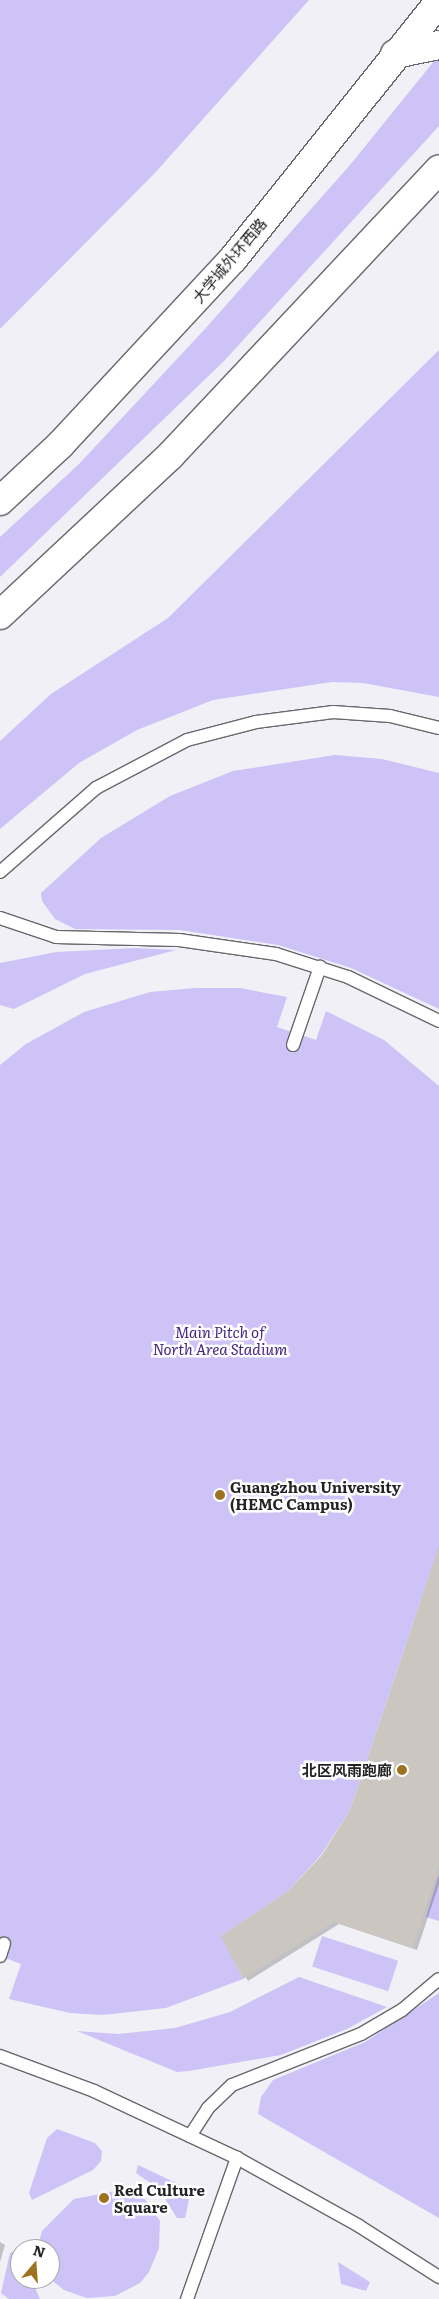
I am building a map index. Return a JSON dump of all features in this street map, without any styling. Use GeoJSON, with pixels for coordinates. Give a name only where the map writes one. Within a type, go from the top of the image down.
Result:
{"type":"FeatureCollection","features":[{"type":"Feature","properties":{"kind":"main road","name":"大学城外环西路"},"geometry":{"type":"LineString","coordinates":[[0,501],[60,445],[233,259],[395,54],[439,2]]}},
{"type":"Feature","properties":{"kind":"main road"},"geometry":{"type":"LineString","coordinates":[[395,54],[439,45]]}},
{"type":"Feature","properties":{"kind":"main road"},"geometry":{"type":"LineString","coordinates":[[0,615],[170,456],[393,222],[439,170]]}},
{"type":"Feature","properties":{"kind":"main road"},"geometry":{"type":"LineString","coordinates":[[393,222],[439,198]]}},
{"type":"Feature","properties":{"kind":"lane"},"geometry":{"type":"LineString","coordinates":[[0,872],[96,788],[187,740],[256,722],[333,712],[380,715],[439,728]]}},
{"type":"Feature","properties":{"kind":"lane"},"geometry":{"type":"LineString","coordinates":[[0,918],[56,937],[213,943],[320,967],[439,1021]]}},
{"type":"Feature","properties":{"kind":"lane"},"geometry":{"type":"LineString","coordinates":[[293,1045],[320,967]]}},
{"type":"Feature","properties":{"kind":"lane"},"geometry":{"type":"LineString","coordinates":[[190,2136],[208,2108],[232,2085],[361,2034],[402,2010],[439,1979]]}},
{"type":"Feature","properties":{"kind":"lane"},"geometry":{"type":"LineString","coordinates":[[0,2056],[94,2091],[237,2158],[359,2226],[439,2277]]}},
{"type":"Feature","properties":{"kind":"lane"},"geometry":{"type":"LineString","coordinates":[[187,2299],[237,2158]]}},
{"type":"Feature","properties":{"kind":"green space"},"geometry":{"type":"Polygon","coordinates":[[[0,0],[309,0],[154,174],[0,329],[0,0]]]}},
{"type":"Feature","properties":{"kind":"green space"},"geometry":{"type":"Polygon","coordinates":[[[439,55],[439,126],[224,361],[0,577],[0,537],[79,464],[204,330],[350,165],[439,55]]]}},
{"type":"Feature","properties":{"kind":"green space"},"geometry":{"type":"Polygon","coordinates":[[[439,350],[439,697],[363,683],[332,682],[213,700],[137,730],[79,763],[0,829],[0,741],[51,694],[168,618],[439,350]]]}},
{"type":"Feature","properties":{"kind":"green space"},"geometry":{"type":"Polygon","coordinates":[[[335,755],[382,759],[439,773],[439,1009],[351,968],[278,945],[180,930],[75,929],[55,919],[42,901],[41,893],[101,838],[170,796],[233,771],[335,755]]]}},
{"type":"Feature","properties":{"kind":"green space"},"geometry":{"type":"Polygon","coordinates":[[[136,948],[176,950],[85,974],[14,1009],[0,1005],[0,963],[56,952],[136,948]]]}},
{"type":"Feature","properties":{"kind":"green space","name":"Main Pitch of North Area Stadium"},"geometry":{"type":"Polygon","coordinates":[[[196,988],[240,988],[287,997],[277,1027],[316,1040],[326,1011],[384,1040],[439,1086],[439,1546],[350,1810],[321,1855],[288,1891],[222,1936],[243,1979],[166,2008],[102,2015],[70,2013],[9,1999],[21,1964],[0,1956],[0,1065],[26,1044],[84,1012],[150,992],[196,988]]]}},
{"type":"Feature","properties":{"kind":"green space"},"geometry":{"type":"Polygon","coordinates":[[[439,1875],[439,1921],[426,1917],[439,1875]]]}},
{"type":"Feature","properties":{"kind":"green space"},"geometry":{"type":"Polygon","coordinates":[[[322,1936],[398,1961],[388,1991],[312,1966],[322,1936]]]}},
{"type":"Feature","properties":{"kind":"green space"},"geometry":{"type":"Polygon","coordinates":[[[299,1977],[387,2007],[347,2029],[281,2055],[177,2072],[77,2031],[118,2034],[175,2028],[230,2012],[299,1977]]]}},
{"type":"Feature","properties":{"kind":"green space"},"geometry":{"type":"Polygon","coordinates":[[[439,1993],[439,2218],[258,2114],[261,2097],[273,2080],[365,2042],[439,1993]]]}},
{"type":"Feature","properties":{"kind":"green space"},"geometry":{"type":"Polygon","coordinates":[[[57,2129],[95,2143],[102,2151],[101,2161],[93,2170],[32,2200],[29,2193],[47,2138],[57,2129]]]}},
{"type":"Feature","properties":{"kind":"green space"},"geometry":{"type":"Polygon","coordinates":[[[138,2165],[191,2190],[185,2218],[177,2218],[159,2189],[136,2173],[138,2165]]]}},
{"type":"Feature","properties":{"kind":"green space"},"geometry":{"type":"Polygon","coordinates":[[[122,2190],[145,2199],[160,2221],[159,2248],[149,2272],[140,2283],[115,2296],[87,2298],[60,2287],[60,2239],[40,2239],[42,2231],[74,2199],[122,2190]]]}},
{"type":"Feature","properties":{"kind":"green space"},"geometry":{"type":"Polygon","coordinates":[[[10,2253],[10,2289],[36,2289],[40,2299],[9,2299],[1,2293],[10,2253]]]}},
{"type":"Feature","properties":{"kind":"green space"},"geometry":{"type":"Polygon","coordinates":[[[338,2262],[370,2282],[366,2291],[341,2284],[338,2262]]]}},
{"type":"Feature","properties":{"kind":"building","name":"北区风雨跑廊"},"geometry":{"type":"Polygon","coordinates":[[[439,1547],[439,1868],[413,1948],[334,1922],[243,1979],[221,1936],[288,1891],[322,1855],[350,1810],[439,1547]]]}},
{"type":"Feature","properties":{"kind":"place","name":"Guangzhou University (HEMC Campus)"},"geometry":{"type":"Point","coordinates":[220,1495]}},
{"type":"Feature","properties":{"kind":"place","name":"北区风雨跑廊"},"geometry":{"type":"Point","coordinates":[402,1770]}},
{"type":"Feature","properties":{"kind":"place","name":"Red Culture Square"},"geometry":{"type":"Point","coordinates":[104,2198]}}]}
